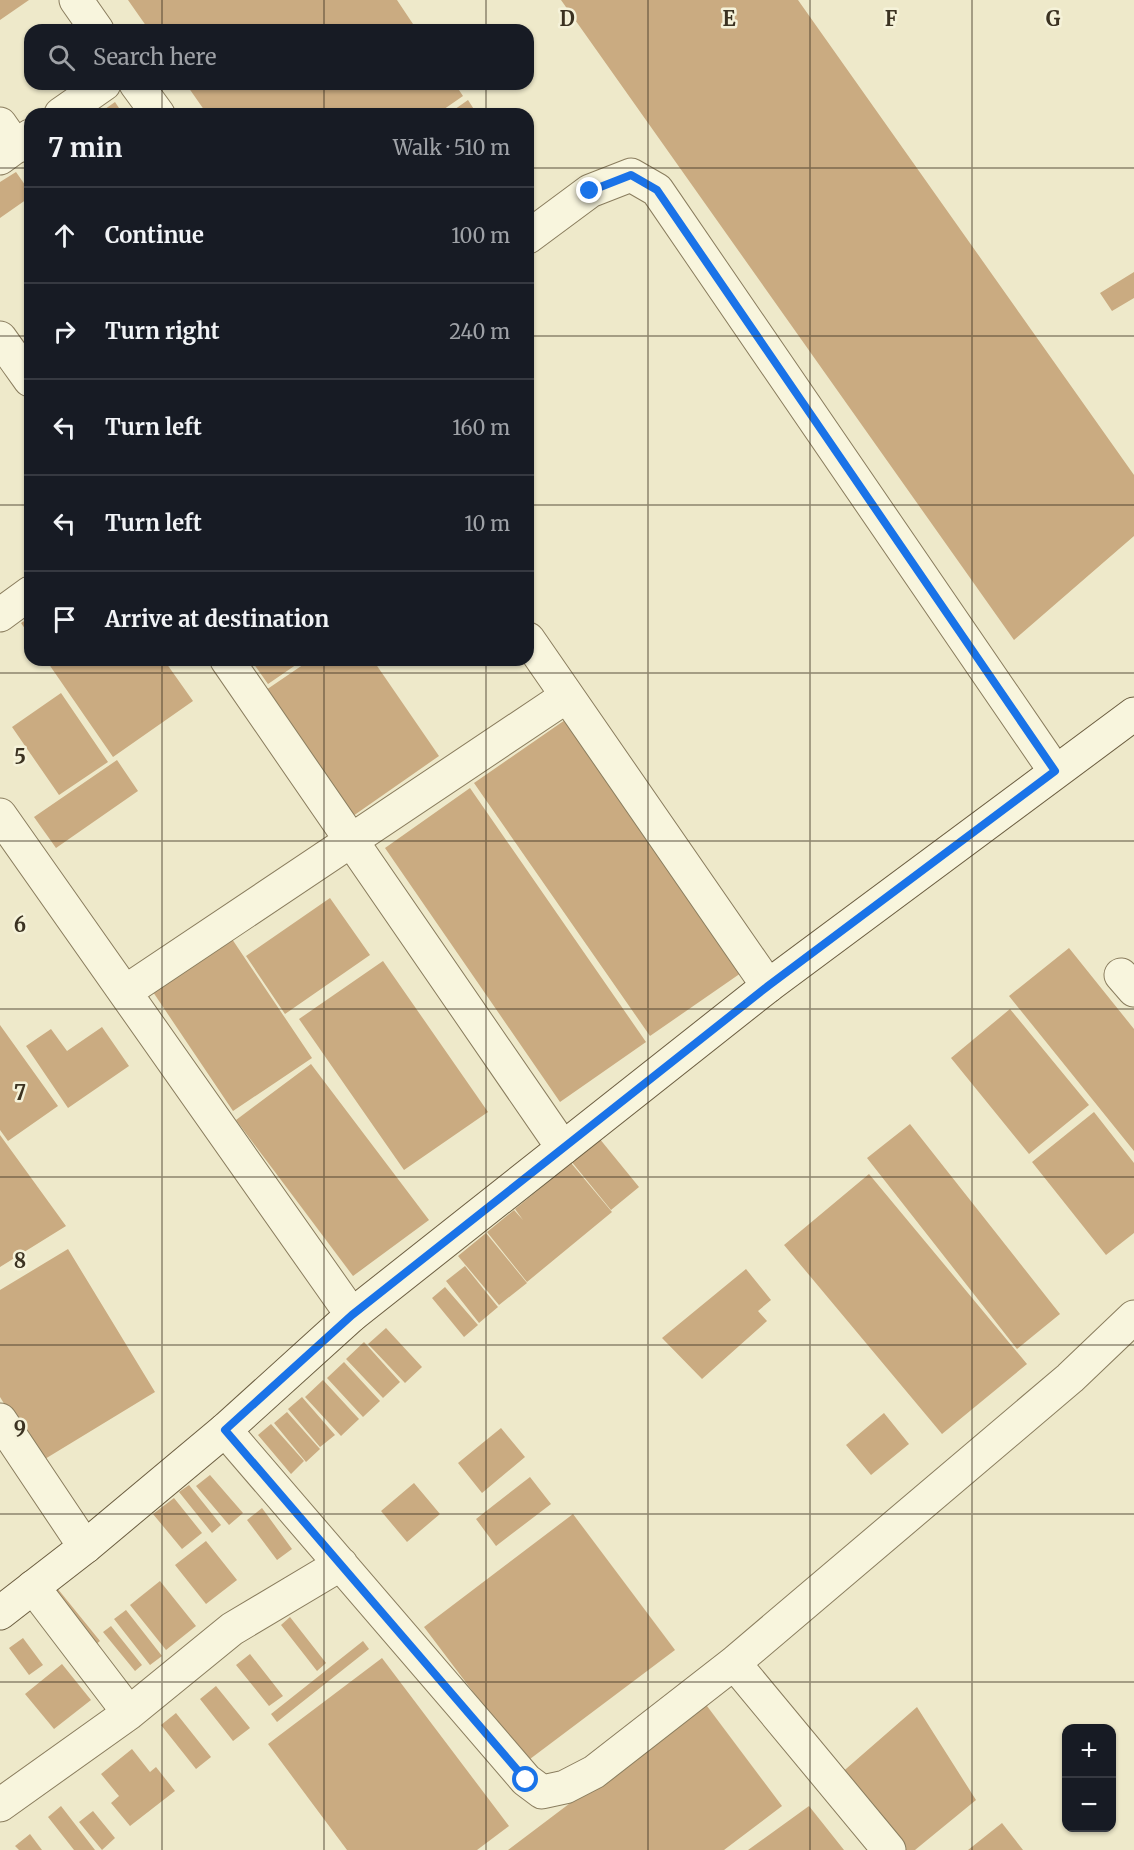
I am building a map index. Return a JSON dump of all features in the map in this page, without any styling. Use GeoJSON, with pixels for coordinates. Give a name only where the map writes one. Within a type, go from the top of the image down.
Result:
{"type":"FeatureCollection","features":[{"type":"Feature","properties":{"kind":"street"},"geometry":{"type":"LineString","coordinates":[[76,0],[93,24]]}},
{"type":"Feature","properties":{"kind":"street"},"geometry":{"type":"LineString","coordinates":[[70,108],[95,90]]}},
{"type":"Feature","properties":{"kind":"street"},"geometry":{"type":"LineString","coordinates":[[140,90],[154,108]]}},
{"type":"Feature","properties":{"kind":"street"},"geometry":{"type":"LineString","coordinates":[[534,233],[590,191],[631,175],[657,190],[1055,771]]}},
{"type":"Feature","properties":{"kind":"street"},"geometry":{"type":"LineString","coordinates":[[0,338],[24,372]]}},
{"type":"Feature","properties":{"kind":"street"},"geometry":{"type":"LineString","coordinates":[[0,615],[24,597]]}},
{"type":"Feature","properties":{"kind":"street"},"geometry":{"type":"LineString","coordinates":[[534,648],[768,986]]}},
{"type":"Feature","properties":{"kind":"street"},"geometry":{"type":"LineString","coordinates":[[231,666],[563,1148]]}},
{"type":"Feature","properties":{"kind":"street"},"geometry":{"type":"LineString","coordinates":[[125,992],[567,696]]}},
{"type":"Feature","properties":{"kind":"street"},"geometry":{"type":"LineString","coordinates":[[0,1613],[85,1547],[225,1430],[352,1315],[768,986],[1134,714]]}},
{"type":"Feature","properties":{"kind":"street"},"geometry":{"type":"LineString","coordinates":[[0,815],[352,1315]]}},
{"type":"Feature","properties":{"kind":"street"},"geometry":{"type":"LineString","coordinates":[[225,1430],[526,1780],[543,1792],[565,1787],[594,1772],[734,1663],[1060,1386],[1134,1317]]}},
{"type":"Feature","properties":{"kind":"street"},"geometry":{"type":"LineString","coordinates":[[0,1420],[85,1547]]}},
{"type":"Feature","properties":{"kind":"street"},"geometry":{"type":"LineString","coordinates":[[0,1805],[129,1713],[232,1629],[341,1564]]}},
{"type":"Feature","properties":{"kind":"street"},"geometry":{"type":"LineString","coordinates":[[33,1587],[129,1713]]}},
{"type":"Feature","properties":{"kind":"street"},"geometry":{"type":"LineString","coordinates":[[734,1663],[889,1850]]}},
{"type":"Feature","properties":{"kind":"building"},"geometry":{"type":"Polygon","coordinates":[[[0,0],[29,0],[0,20],[0,0]]]}},
{"type":"Feature","properties":{"kind":"building"},"geometry":{"type":"Polygon","coordinates":[[[128,0],[397,0],[413,24],[145,24],[128,0]]]}},
{"type":"Feature","properties":{"kind":"building"},"geometry":{"type":"Polygon","coordinates":[[[561,0],[798,0],[1134,475],[1134,536],[1014,640],[561,0]]]}},
{"type":"Feature","properties":{"kind":"building"},"geometry":{"type":"Polygon","coordinates":[[[190,90],[459,90],[463,96],[446,108],[203,108],[190,90]]]}},
{"type":"Feature","properties":{"kind":"building"},"geometry":{"type":"Polygon","coordinates":[[[468,100],[473,108],[457,108],[468,100]]]}},
{"type":"Feature","properties":{"kind":"building"},"geometry":{"type":"Polygon","coordinates":[[[115,102],[119,108],[106,108],[115,102]]]}},
{"type":"Feature","properties":{"kind":"building"},"geometry":{"type":"Polygon","coordinates":[[[16,172],[24,183],[24,201],[0,218],[0,182],[16,172]]]}},
{"type":"Feature","properties":{"kind":"building"},"geometry":{"type":"Polygon","coordinates":[[[1134,272],[1134,298],[1112,311],[1100,293],[1134,272]]]}},
{"type":"Feature","properties":{"kind":"building"},"geometry":{"type":"Polygon","coordinates":[[[50,666],[168,666],[193,701],[113,757],[50,666]]]}},
{"type":"Feature","properties":{"kind":"building"},"geometry":{"type":"Polygon","coordinates":[[[255,666],[294,666],[268,684],[255,666]]]}},
{"type":"Feature","properties":{"kind":"building"},"geometry":{"type":"Polygon","coordinates":[[[301,666],[377,666],[439,756],[353,816],[266,690],[301,666]]]}},
{"type":"Feature","properties":{"kind":"building"},"geometry":{"type":"Polygon","coordinates":[[[61,693],[108,762],[59,795],[12,727],[61,693]]]}},
{"type":"Feature","properties":{"kind":"building"},"geometry":{"type":"Polygon","coordinates":[[[565,720],[741,973],[650,1036],[474,783],[565,720]]]}},
{"type":"Feature","properties":{"kind":"building"},"geometry":{"type":"Polygon","coordinates":[[[117,760],[138,791],[56,848],[34,817],[117,760]]]}},
{"type":"Feature","properties":{"kind":"building"},"geometry":{"type":"Polygon","coordinates":[[[470,788],[646,1042],[560,1102],[385,848],[470,788]]]}},
{"type":"Feature","properties":{"kind":"building"},"geometry":{"type":"Polygon","coordinates":[[[330,898],[370,955],[285,1014],[246,956],[330,898]]]}},
{"type":"Feature","properties":{"kind":"building"},"geometry":{"type":"Polygon","coordinates":[[[232,939],[312,1058],[233,1111],[153,992],[232,939]]]}},
{"type":"Feature","properties":{"kind":"building"},"geometry":{"type":"Polygon","coordinates":[[[1069,948],[1134,1029],[1134,1151],[1009,996],[1069,948]]]}},
{"type":"Feature","properties":{"kind":"building"},"geometry":{"type":"Polygon","coordinates":[[[383,961],[488,1112],[404,1170],[299,1019],[383,961]]]}},
{"type":"Feature","properties":{"kind":"building"},"geometry":{"type":"Polygon","coordinates":[[[1010,1009],[1089,1105],[1029,1154],[951,1058],[1010,1009]]]}},
{"type":"Feature","properties":{"kind":"building"},"geometry":{"type":"Polygon","coordinates":[[[0,1025],[58,1106],[8,1141],[0,1130],[0,1025]]]}},
{"type":"Feature","properties":{"kind":"building"},"geometry":{"type":"Polygon","coordinates":[[[102,1027],[129,1066],[68,1108],[26,1046],[51,1029],[67,1051],[102,1027]]]}},
{"type":"Feature","properties":{"kind":"building"},"geometry":{"type":"Polygon","coordinates":[[[311,1064],[429,1220],[353,1276],[236,1120],[311,1064]]]}},
{"type":"Feature","properties":{"kind":"building"},"geometry":{"type":"Polygon","coordinates":[[[1094,1112],[1134,1163],[1134,1233],[1106,1255],[1032,1162],[1094,1112]]]}},
{"type":"Feature","properties":{"kind":"building"},"geometry":{"type":"Polygon","coordinates":[[[910,1124],[1060,1314],[1017,1349],[867,1158],[910,1124]]]}},
{"type":"Feature","properties":{"kind":"building"},"geometry":{"type":"Polygon","coordinates":[[[0,1135],[66,1226],[0,1267],[0,1135]]]}},
{"type":"Feature","properties":{"kind":"building"},"geometry":{"type":"Polygon","coordinates":[[[599,1138],[639,1187],[611,1210],[571,1161],[599,1138]]]}},
{"type":"Feature","properties":{"kind":"building"},"geometry":{"type":"Polygon","coordinates":[[[571,1163],[612,1212],[527,1282],[487,1232],[514,1210],[523,1220],[515,1209],[571,1163]]]}},
{"type":"Feature","properties":{"kind":"building"},"geometry":{"type":"Polygon","coordinates":[[[869,1174],[1027,1364],[942,1434],[784,1245],[869,1174]]]}},
{"type":"Feature","properties":{"kind":"building"},"geometry":{"type":"Polygon","coordinates":[[[486,1233],[527,1283],[499,1305],[458,1256],[486,1233]]]}},
{"type":"Feature","properties":{"kind":"building"},"geometry":{"type":"Polygon","coordinates":[[[68,1249],[155,1392],[40,1462],[0,1397],[0,1290],[68,1249]]]}},
{"type":"Feature","properties":{"kind":"building"},"geometry":{"type":"Polygon","coordinates":[[[465,1266],[498,1307],[479,1323],[446,1281],[465,1266]]]}},
{"type":"Feature","properties":{"kind":"building"},"geometry":{"type":"Polygon","coordinates":[[[746,1269],[771,1300],[758,1311],[767,1321],[702,1379],[662,1338],[746,1269]]]}},
{"type":"Feature","properties":{"kind":"building"},"geometry":{"type":"Polygon","coordinates":[[[445,1287],[478,1325],[464,1337],[432,1298],[445,1287]]]}},
{"type":"Feature","properties":{"kind":"building"},"geometry":{"type":"Polygon","coordinates":[[[386,1328],[422,1367],[405,1383],[368,1344],[386,1328]]]}},
{"type":"Feature","properties":{"kind":"building"},"geometry":{"type":"Polygon","coordinates":[[[364,1342],[400,1382],[383,1398],[346,1359],[364,1342]]]}},
{"type":"Feature","properties":{"kind":"building"},"geometry":{"type":"Polygon","coordinates":[[[344,1362],[380,1401],[363,1417],[327,1378],[344,1362]]]}},
{"type":"Feature","properties":{"kind":"building"},"geometry":{"type":"Polygon","coordinates":[[[323,1380],[359,1419],[341,1436],[305,1397],[323,1380]]]}},
{"type":"Feature","properties":{"kind":"building"},"geometry":{"type":"Polygon","coordinates":[[[302,1397],[335,1435],[320,1447],[288,1409],[302,1397]]]}},
{"type":"Feature","properties":{"kind":"building"},"geometry":{"type":"Polygon","coordinates":[[[287,1412],[320,1449],[306,1462],[274,1423],[287,1412]]]}},
{"type":"Feature","properties":{"kind":"building"},"geometry":{"type":"Polygon","coordinates":[[[884,1413],[909,1444],[871,1475],[846,1445],[884,1413]]]}},
{"type":"Feature","properties":{"kind":"building"},"geometry":{"type":"Polygon","coordinates":[[[271,1424],[304,1461],[291,1474],[258,1435],[271,1424]]]}},
{"type":"Feature","properties":{"kind":"building"},"geometry":{"type":"Polygon","coordinates":[[[501,1428],[525,1457],[482,1493],[458,1463],[501,1428]]]}},
{"type":"Feature","properties":{"kind":"building"},"geometry":{"type":"Polygon","coordinates":[[[210,1475],[243,1513],[229,1525],[196,1486],[210,1475]]]}},
{"type":"Feature","properties":{"kind":"building"},"geometry":{"type":"Polygon","coordinates":[[[530,1477],[551,1504],[496,1546],[476,1519],[530,1477]]]}},
{"type":"Feature","properties":{"kind":"building"},"geometry":{"type":"Polygon","coordinates":[[[414,1483],[440,1514],[407,1542],[381,1511],[414,1483]]]}},
{"type":"Feature","properties":{"kind":"building"},"geometry":{"type":"Polygon","coordinates":[[[189,1485],[221,1525],[212,1533],[179,1492],[189,1485]]]}},
{"type":"Feature","properties":{"kind":"building"},"geometry":{"type":"Polygon","coordinates":[[[174,1498],[202,1533],[182,1549],[153,1514],[174,1498]]]}},
{"type":"Feature","properties":{"kind":"building"},"geometry":{"type":"Polygon","coordinates":[[[262,1508],[292,1549],[277,1560],[247,1520],[262,1508]]]}},
{"type":"Feature","properties":{"kind":"building"},"geometry":{"type":"Polygon","coordinates":[[[573,1514],[675,1650],[526,1762],[424,1627],[573,1514]]]}},
{"type":"Feature","properties":{"kind":"building"},"geometry":{"type":"Polygon","coordinates":[[[206,1541],[237,1580],[206,1604],[175,1565],[206,1541]]]}},
{"type":"Feature","properties":{"kind":"building"},"geometry":{"type":"Polygon","coordinates":[[[160,1581],[196,1626],[166,1650],[130,1605],[160,1581]]]}},
{"type":"Feature","properties":{"kind":"building"},"geometry":{"type":"Polygon","coordinates":[[[53,1583],[100,1641],[89,1650],[43,1591],[53,1583]]]}},
{"type":"Feature","properties":{"kind":"building"},"geometry":{"type":"Polygon","coordinates":[[[126,1610],[162,1656],[150,1665],[114,1619],[126,1610]]]}},
{"type":"Feature","properties":{"kind":"building"},"geometry":{"type":"Polygon","coordinates":[[[290,1617],[326,1663],[317,1671],[281,1625],[290,1617]]]}},
{"type":"Feature","properties":{"kind":"building"},"geometry":{"type":"Polygon","coordinates":[[[111,1626],[142,1665],[135,1671],[103,1632],[111,1626]]]}},
{"type":"Feature","properties":{"kind":"building"},"geometry":{"type":"Polygon","coordinates":[[[23,1638],[43,1665],[29,1675],[9,1648],[23,1638]]]}},
{"type":"Feature","properties":{"kind":"building"},"geometry":{"type":"Polygon","coordinates":[[[363,1641],[369,1649],[277,1722],[271,1714],[363,1641]]]}},
{"type":"Feature","properties":{"kind":"building"},"geometry":{"type":"Polygon","coordinates":[[[250,1654],[283,1696],[269,1706],[236,1665],[250,1654]]]}},
{"type":"Feature","properties":{"kind":"building"},"geometry":{"type":"Polygon","coordinates":[[[382,1658],[509,1826],[477,1850],[347,1850],[268,1744],[382,1658]]]}},
{"type":"Feature","properties":{"kind":"building"},"geometry":{"type":"Polygon","coordinates":[[[62,1664],[91,1700],[54,1729],[25,1694],[62,1664]]]}},
{"type":"Feature","properties":{"kind":"building"},"geometry":{"type":"Polygon","coordinates":[[[216,1686],[250,1728],[233,1741],[200,1699],[216,1686]]]}},
{"type":"Feature","properties":{"kind":"building"},"geometry":{"type":"Polygon","coordinates":[[[704,1702],[782,1806],[724,1850],[508,1850],[704,1702]]]}},
{"type":"Feature","properties":{"kind":"building"},"geometry":{"type":"Polygon","coordinates":[[[917,1707],[976,1800],[915,1850],[904,1850],[839,1775],[917,1707]]]}},
{"type":"Feature","properties":{"kind":"building"},"geometry":{"type":"Polygon","coordinates":[[[176,1713],[211,1757],[196,1769],[161,1725],[176,1713]]]}},
{"type":"Feature","properties":{"kind":"building"},"geometry":{"type":"Polygon","coordinates":[[[132,1749],[150,1772],[156,1767],[175,1791],[130,1826],[111,1803],[119,1796],[101,1774],[132,1749]]]}},
{"type":"Feature","properties":{"kind":"building"},"geometry":{"type":"Polygon","coordinates":[[[61,1806],[95,1850],[74,1850],[48,1817],[61,1806]]]}},
{"type":"Feature","properties":{"kind":"building"},"geometry":{"type":"Polygon","coordinates":[[[809,1806],[844,1850],[748,1850],[809,1806]]]}},
{"type":"Feature","properties":{"kind":"building"},"geometry":{"type":"Polygon","coordinates":[[[93,1811],[115,1838],[102,1850],[79,1822],[93,1811]]]}},
{"type":"Feature","properties":{"kind":"building"},"geometry":{"type":"Polygon","coordinates":[[[1002,1823],[1023,1850],[968,1850],[1002,1823]]]}},
{"type":"Feature","properties":{"kind":"building"},"geometry":{"type":"Polygon","coordinates":[[[30,1834],[42,1850],[19,1850],[15,1846],[30,1834]]]}},
{"type":"Feature","properties":{"kind":"route"},"geometry":{"type":"LineString","coordinates":[[526,1780],[225,1430],[352,1315],[768,986],[1055,771],[657,190],[631,175],[590,191]]}}]}
